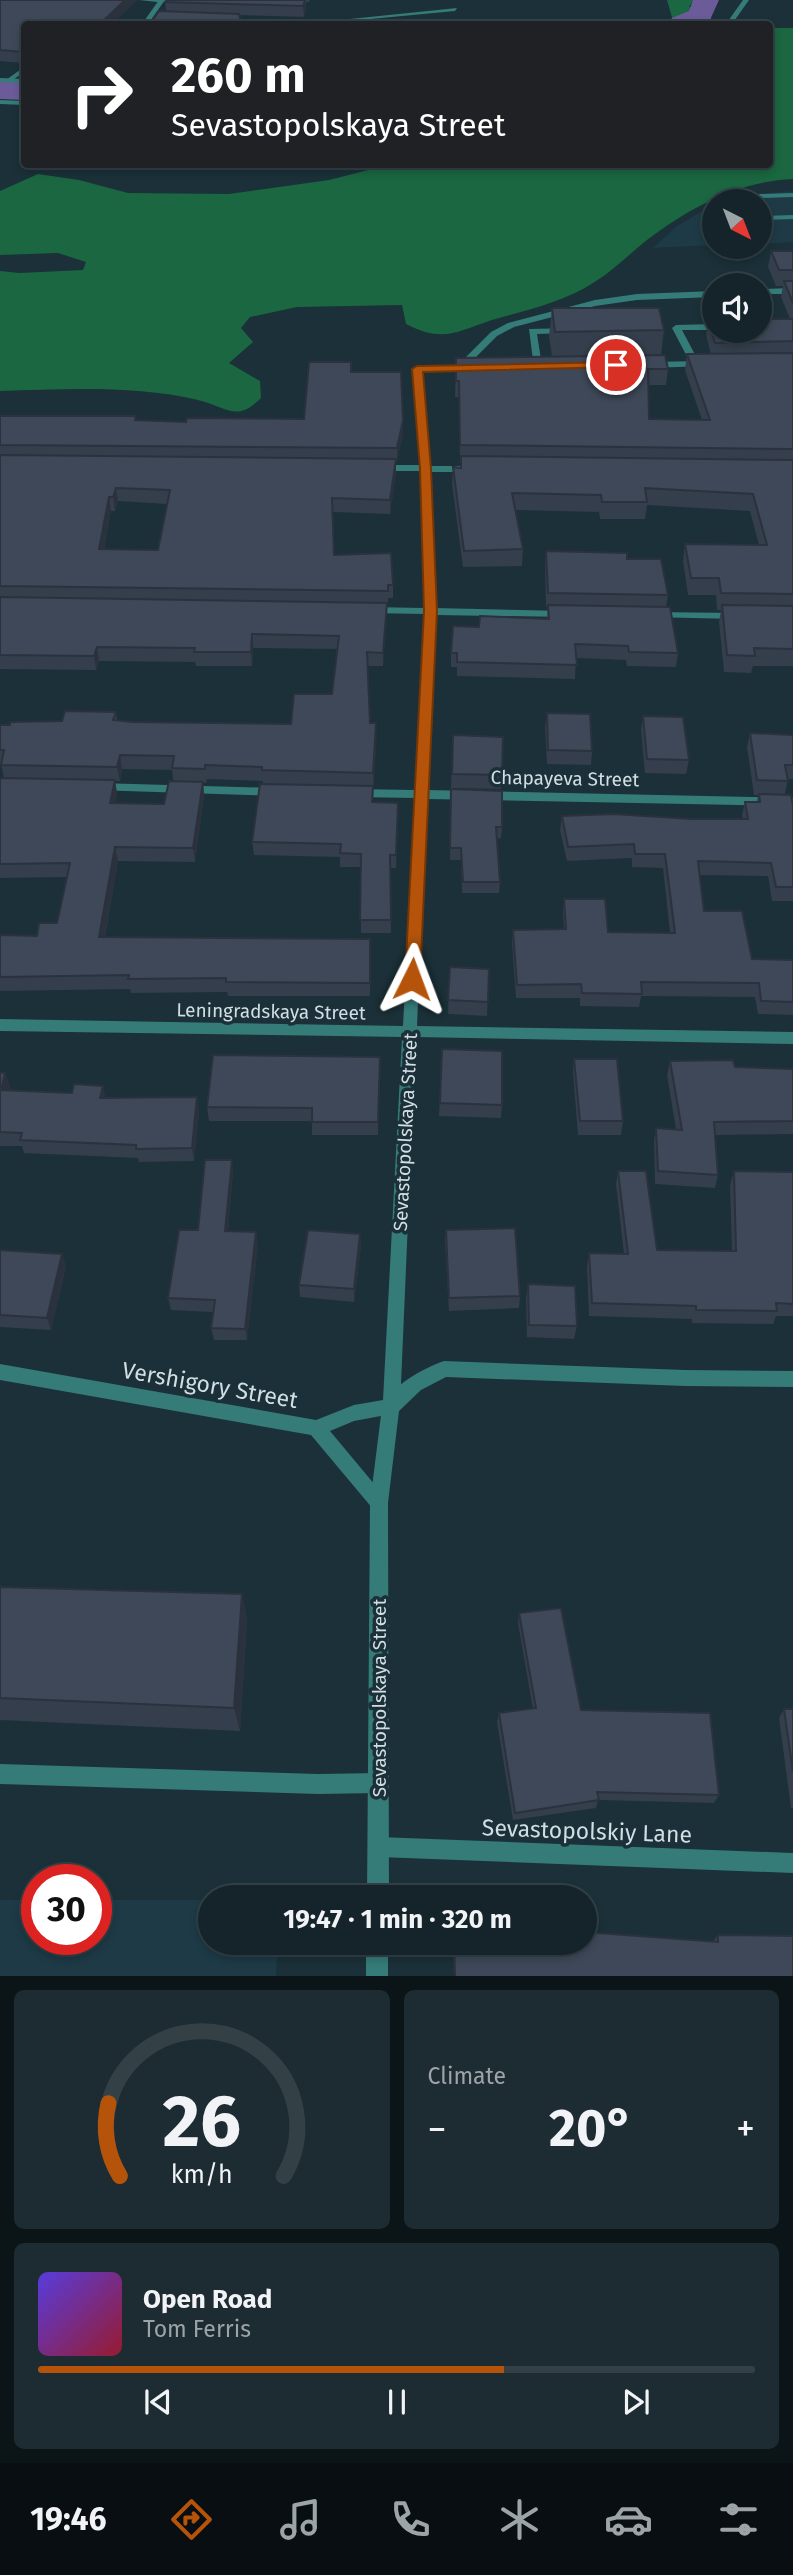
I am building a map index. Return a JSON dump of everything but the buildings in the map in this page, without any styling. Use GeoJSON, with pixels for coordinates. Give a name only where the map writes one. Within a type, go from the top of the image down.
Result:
{"type":"FeatureCollection","features":[{"type":"Feature","properties":{"kind":"street"},"geometry":{"type":"LineString","coordinates":[[142,0],[188,2]]}},
{"type":"Feature","properties":{"kind":"street"},"geometry":{"type":"LineString","coordinates":[[731,21],[746,0]]}},
{"type":"Feature","properties":{"kind":"street"},"geometry":{"type":"LineString","coordinates":[[147,21],[161,1]]}},
{"type":"Feature","properties":{"kind":"street"},"geometry":{"type":"LineString","coordinates":[[334,21],[455,9]]}},
{"type":"Feature","properties":{"kind":"street"},"geometry":{"type":"LineString","coordinates":[[149,17],[161,17]]}},
{"type":"Feature","properties":{"kind":"street"},"geometry":{"type":"LineString","coordinates":[[212,20],[223,21]]}},
{"type":"Feature","properties":{"kind":"street"},"geometry":{"type":"LineString","coordinates":[[4,81],[21,71]]}},
{"type":"Feature","properties":{"kind":"street"},"geometry":{"type":"LineString","coordinates":[[0,102],[21,103]]}},
{"type":"Feature","properties":{"kind":"street"},"geometry":{"type":"LineString","coordinates":[[772,196],[793,195]]}},
{"type":"Feature","properties":{"kind":"street"},"geometry":{"type":"LineString","coordinates":[[772,218],[793,217]]}},
{"type":"Feature","properties":{"kind":"street"},"geometry":{"type":"LineString","coordinates":[[772,292],[793,291]]}},
{"type":"Feature","properties":{"kind":"street"},"geometry":{"type":"LineString","coordinates":[[461,367],[494,334],[511,325],[616,300],[702,295]]}},
{"type":"Feature","properties":{"kind":"street"},"geometry":{"type":"LineString","coordinates":[[695,364],[676,328],[702,327]]}},
{"type":"Feature","properties":{"kind":"street"},"geometry":{"type":"LineString","coordinates":[[537,366],[532,331],[584,329]]}},
{"type":"Feature","properties":{"kind":"street"},"geometry":{"type":"LineString","coordinates":[[642,365],[723,364]]}},
{"type":"Feature","properties":{"kind":"street"},"geometry":{"type":"LineString","coordinates":[[461,367],[486,366]]}},
{"type":"Feature","properties":{"kind":"street"},"geometry":{"type":"LineString","coordinates":[[524,366],[550,366]]}},
{"type":"Feature","properties":{"kind":"street","name":"Sevastopolskaya Street"},"geometry":{"type":"LineString","coordinates":[[378,1885],[379,1503],[391,1407],[430,611],[425,469],[417,369],[461,367]]}},
{"type":"Feature","properties":{"kind":"street"},"geometry":{"type":"LineString","coordinates":[[370,468],[480,469]]}},
{"type":"Feature","properties":{"kind":"street"},"geometry":{"type":"LineString","coordinates":[[361,610],[584,614]]}},
{"type":"Feature","properties":{"kind":"street"},"geometry":{"type":"LineString","coordinates":[[640,615],[751,617]]}},
{"type":"Feature","properties":{"kind":"street"},"geometry":{"type":"LineString","coordinates":[[82,787],[286,792]]}},
{"type":"Feature","properties":{"kind":"street","name":"Chapayeva Street"},"geometry":{"type":"LineString","coordinates":[[340,793],[793,802]]}},
{"type":"Feature","properties":{"kind":"street","name":"Leningradskaya Street"},"geometry":{"type":"LineString","coordinates":[[0,1026],[793,1038]]}},
{"type":"Feature","properties":{"kind":"street"},"geometry":{"type":"LineString","coordinates":[[316,1428],[354,1413],[391,1407],[415,1384],[444,1369],[793,1379]]}},
{"type":"Feature","properties":{"kind":"street","name":"Vershigory Street"},"geometry":{"type":"LineString","coordinates":[[0,1372],[316,1428],[379,1503]]}},
{"type":"Feature","properties":{"kind":"street"},"geometry":{"type":"LineString","coordinates":[[0,1774],[318,1784],[379,1783]]}},
{"type":"Feature","properties":{"kind":"street","name":"Sevastopolskiy Lane"},"geometry":{"type":"LineString","coordinates":[[379,1847],[793,1863]]}},
{"type":"Feature","properties":{"kind":"street"},"geometry":{"type":"LineString","coordinates":[[377,1955],[377,1976]]}},
{"type":"Feature","properties":{"kind":"shaded area"},"geometry":{"type":"Polygon","coordinates":[[[793,191],[793,242],[772,243],[772,193],[793,191]]]}},
{"type":"Feature","properties":{"kind":"shaded area"},"geometry":{"type":"Polygon","coordinates":[[[702,211],[702,246],[653,248],[677,226],[702,211]]]}},
{"type":"Feature","properties":{"kind":"shaded area"},"geometry":{"type":"Polygon","coordinates":[[[0,1900],[21,1900],[21,1955],[112,1955],[112,1900],[198,1900],[198,1955],[277,1955],[276,1976],[0,1976],[0,1900]]]}},
{"type":"Feature","properties":{"kind":"green space"},"geometry":{"type":"Polygon","coordinates":[[[667,0],[694,0],[689,7],[710,12],[712,21],[673,21],[667,0]]]}},
{"type":"Feature","properties":{"kind":"green space"},"geometry":{"type":"Polygon","coordinates":[[[773,28],[793,28],[793,179],[740,189],[702,189],[702,205],[647,240],[600,278],[569,296],[449,334],[430,333],[406,324],[402,305],[297,307],[250,317],[241,328],[253,342],[229,363],[260,381],[261,398],[245,410],[231,411],[174,395],[125,390],[0,391],[0,271],[19,273],[83,270],[86,262],[58,253],[0,255],[0,191],[38,174],[79,180],[128,193],[229,194],[329,180],[376,168],[773,168],[773,28]]]}},
{"type":"Feature","properties":{"kind":"waterway"},"geometry":{"type":"LineString","coordinates":[[688,21],[700,16],[706,0]]}},
{"type":"Feature","properties":{"kind":"waterway"},"geometry":{"type":"LineString","coordinates":[[0,90],[21,91]]}},
{"type":"Feature","properties":{"kind":"route"},"geometry":{"type":"LineString","coordinates":[[412,979],[430,611],[425,469],[417,369],[616,365]]}}]}
